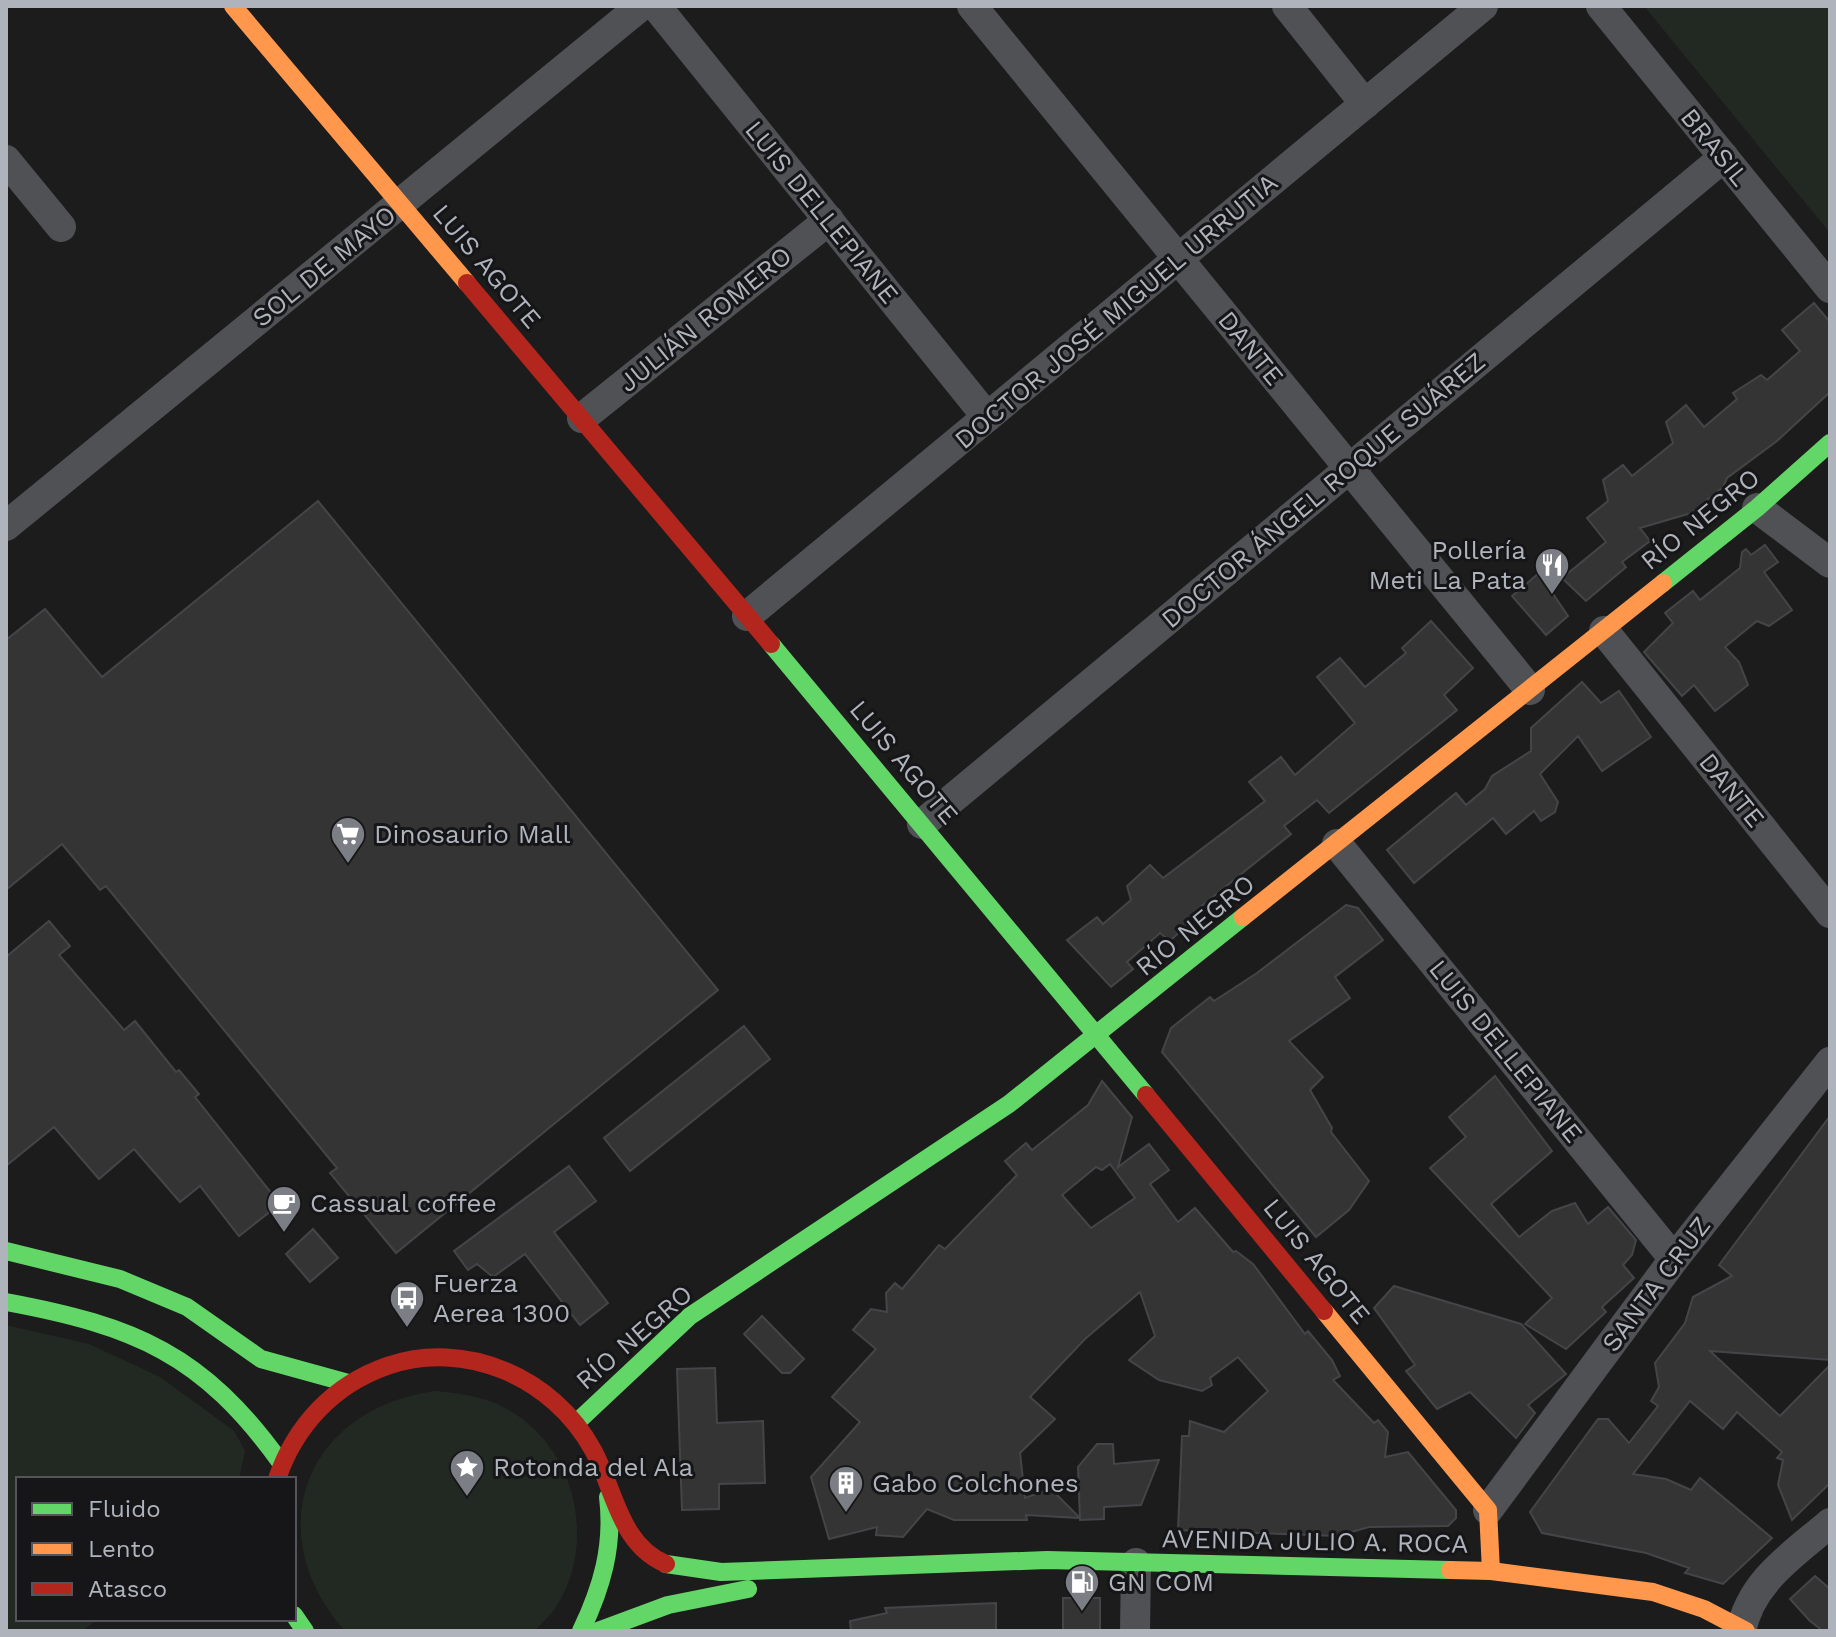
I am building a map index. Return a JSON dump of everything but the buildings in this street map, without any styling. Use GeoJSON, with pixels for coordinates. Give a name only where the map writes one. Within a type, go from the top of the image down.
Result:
{"type":"FeatureCollection","features":[{"type":"Feature","properties":{"kind":"main road","name":"LUIS AGOTE"},"geometry":{"type":"LineString","coordinates":[[233,6],[922,824],[1488,1510]]}},
{"type":"Feature","properties":{"kind":"main road","name":"RÍO NEGRO"},"geometry":{"type":"LineString","coordinates":[[576,1423],[690,1316],[1009,1104],[1098,1036],[1757,508],[1830,443]]}},
{"type":"Feature","properties":{"kind":"main road"},"geometry":{"type":"LineString","coordinates":[[6,1251],[62,1262],[120,1279],[187,1307],[261,1359],[295,1371],[348,1383]]}},
{"type":"Feature","properties":{"kind":"main road"},"geometry":{"type":"LineString","coordinates":[[6,1302],[106,1326],[148,1339],[175,1353],[211,1377],[240,1406],[279,1471]]}},
{"type":"Feature","properties":{"kind":"main road","name":"AVENIDA JULIO A. ROCA"},"geometry":{"type":"LineString","coordinates":[[279,1471],[308,1417],[348,1383],[400,1362],[427,1356],[470,1358],[522,1378],[546,1393],[576,1423],[628,1532],[647,1553],[673,1567],[721,1572],[1047,1560],[1491,1571],[1653,1592],[1704,1609],[1743,1630]]}},
{"type":"Feature","properties":{"kind":"main road","name":"AVENIDA JULIO A. ROCA"},"geometry":{"type":"LineString","coordinates":[[581,1631],[607,1569],[612,1524],[605,1479]]}},
{"type":"Feature","properties":{"kind":"main road"},"geometry":{"type":"LineString","coordinates":[[1488,1510],[1491,1571]]}},
{"type":"Feature","properties":{"kind":"main road","name":"AVENIDA JULIO A. ROCA"},"geometry":{"type":"LineString","coordinates":[[598,1631],[650,1610],[705,1597],[873,1568]]}},
{"type":"Feature","properties":{"kind":"street","name":"SOL DE MAYO"},"geometry":{"type":"LineString","coordinates":[[6,526],[641,6]]}},
{"type":"Feature","properties":{"kind":"street","name":"LUIS DELLEPIANE"},"geometry":{"type":"LineString","coordinates":[[656,6],[987,417]]}},
{"type":"Feature","properties":{"kind":"street","name":"DANTE"},"geometry":{"type":"LineString","coordinates":[[972,6],[1530,690]]}},
{"type":"Feature","properties":{"kind":"street"},"geometry":{"type":"LineString","coordinates":[[1287,6],[1365,104]]}},
{"type":"Feature","properties":{"kind":"street","name":"DOCTOR JOSÉ MIGUEL URRUTIA"},"geometry":{"type":"LineString","coordinates":[[747,616],[1483,6]]}},
{"type":"Feature","properties":{"kind":"street","name":"BRASIL"},"geometry":{"type":"LineString","coordinates":[[1601,6],[1830,288]]}},
{"type":"Feature","properties":{"kind":"street","name":"DOCTOR ÁNGEL ROQUE SUÁREZ"},"geometry":{"type":"LineString","coordinates":[[922,824],[1724,157]]}},
{"type":"Feature","properties":{"kind":"street"},"geometry":{"type":"LineString","coordinates":[[6,160],[61,227]]}},
{"type":"Feature","properties":{"kind":"street","name":"JULIÁN ROMERO"},"geometry":{"type":"LineString","coordinates":[[582,418],[829,220]]}},
{"type":"Feature","properties":{"kind":"street"},"geometry":{"type":"LineString","coordinates":[[1757,508],[1830,563]]}},
{"type":"Feature","properties":{"kind":"street","name":"DANTE"},"geometry":{"type":"LineString","coordinates":[[1604,631],[1830,913]]}},
{"type":"Feature","properties":{"kind":"street","name":"LUIS DELLEPIANE"},"geometry":{"type":"LineString","coordinates":[[1337,844],[1674,1259]]}},
{"type":"Feature","properties":{"kind":"street","name":"SANTA CRUZ"},"geometry":{"type":"LineString","coordinates":[[1488,1510],[1674,1259],[1830,1062]]}},
{"type":"Feature","properties":{"kind":"street"},"geometry":{"type":"LineString","coordinates":[[1743,1630],[1750,1599],[1761,1583],[1830,1523]]}},
{"type":"Feature","properties":{"kind":"street"},"geometry":{"type":"LineString","coordinates":[[1135,1631],[1136,1563]]}},
{"type":"Feature","properties":{"kind":"shaded area"},"geometry":{"type":"Polygon","coordinates":[[[1644,6],[1830,6],[1830,233],[1644,6]]]}},
{"type":"Feature","properties":{"kind":"shaded area"},"geometry":{"type":"Polygon","coordinates":[[[6,1325],[89,1344],[160,1377],[234,1431],[245,1451],[239,1477],[16,1477],[16,1621],[95,1621],[82,1631],[6,1631],[6,1325]]]}},
{"type":"Feature","properties":{"kind":"shaded area"},"geometry":{"type":"Polygon","coordinates":[[[435,1391],[483,1399],[517,1415],[539,1434],[557,1458],[569,1486],[576,1515],[577,1545],[571,1574],[557,1606],[535,1631],[345,1631],[319,1593],[304,1555],[301,1517],[309,1481],[326,1449],[354,1422],[390,1402],[435,1391]]]}},
{"type":"Feature","properties":{"kind":"traffic: fast"},"geometry":{"type":"LineString","coordinates":[[1663,583],[1757,508],[1830,443]]}},
{"type":"Feature","properties":{"kind":"traffic: fast"},"geometry":{"type":"LineString","coordinates":[[771,644],[1146,1095]]}},
{"type":"Feature","properties":{"kind":"traffic: fast"},"geometry":{"type":"LineString","coordinates":[[576,1423],[690,1316],[1009,1104],[1243,917]]}},
{"type":"Feature","properties":{"kind":"traffic: fast"},"geometry":{"type":"LineString","coordinates":[[6,1251],[120,1279],[187,1307],[261,1359],[348,1383]]}},
{"type":"Feature","properties":{"kind":"traffic: fast"},"geometry":{"type":"LineString","coordinates":[[6,1302],[92,1322],[163,1351],[194,1370],[223,1395],[281,1463]]}},
{"type":"Feature","properties":{"kind":"traffic: fast"},"geometry":{"type":"LineString","coordinates":[[581,1631],[605,1566],[609,1532],[608,1497]]}},
{"type":"Feature","properties":{"kind":"traffic: fast"},"geometry":{"type":"LineString","coordinates":[[666,1564],[721,1572],[1047,1560],[1450,1570]]}},
{"type":"Feature","properties":{"kind":"traffic: fast"},"geometry":{"type":"LineString","coordinates":[[598,1631],[668,1605],[748,1589]]}},
{"type":"Feature","properties":{"kind":"traffic: fast"},"geometry":{"type":"LineString","coordinates":[[296,1618],[305,1631]]}},
{"type":"Feature","properties":{"kind":"traffic: slow"},"geometry":{"type":"LineString","coordinates":[[233,6],[467,283]]}},
{"type":"Feature","properties":{"kind":"traffic: slow"},"geometry":{"type":"LineString","coordinates":[[1243,917],[1663,583]]}},
{"type":"Feature","properties":{"kind":"traffic: slow"},"geometry":{"type":"LineString","coordinates":[[1324,1311],[1488,1510],[1491,1571]]}},
{"type":"Feature","properties":{"kind":"traffic: slow"},"geometry":{"type":"LineString","coordinates":[[1450,1570],[1491,1571],[1653,1592],[1704,1609],[1746,1631]]}},
{"type":"Feature","properties":{"kind":"traffic: jam"},"geometry":{"type":"LineString","coordinates":[[467,283],[771,644]]}},
{"type":"Feature","properties":{"kind":"traffic: jam"},"geometry":{"type":"LineString","coordinates":[[1146,1095],[1324,1311]]}},
{"type":"Feature","properties":{"kind":"traffic: jam"},"geometry":{"type":"LineString","coordinates":[[278,1477],[305,1425],[333,1396],[350,1384],[387,1366],[417,1359],[446,1357],[476,1361],[504,1370],[531,1384],[555,1402],[576,1424],[601,1466],[628,1530],[650,1555],[666,1564]]}},
{"type":"Feature","properties":{"kind":"place","name":"Pollería Meti La Pata"},"geometry":{"type":"Point","coordinates":[1552,596]}},
{"type":"Feature","properties":{"kind":"place","name":"Dinosaurio Mall"},"geometry":{"type":"Point","coordinates":[348,865]}},
{"type":"Feature","properties":{"kind":"place","name":"Cassual coffee"},"geometry":{"type":"Point","coordinates":[284,1234]}},
{"type":"Feature","properties":{"kind":"place","name":"Fuerza Aerea 1300"},"geometry":{"type":"Point","coordinates":[407,1329]}},
{"type":"Feature","properties":{"kind":"place","name":"Rotonda del Ala"},"geometry":{"type":"Point","coordinates":[467,1498]}},
{"type":"Feature","properties":{"kind":"place","name":"Gabo Colchones"},"geometry":{"type":"Point","coordinates":[846,1514]}},
{"type":"Feature","properties":{"kind":"place","name":"GN COM"},"geometry":{"type":"Point","coordinates":[1082,1613]}}]}
